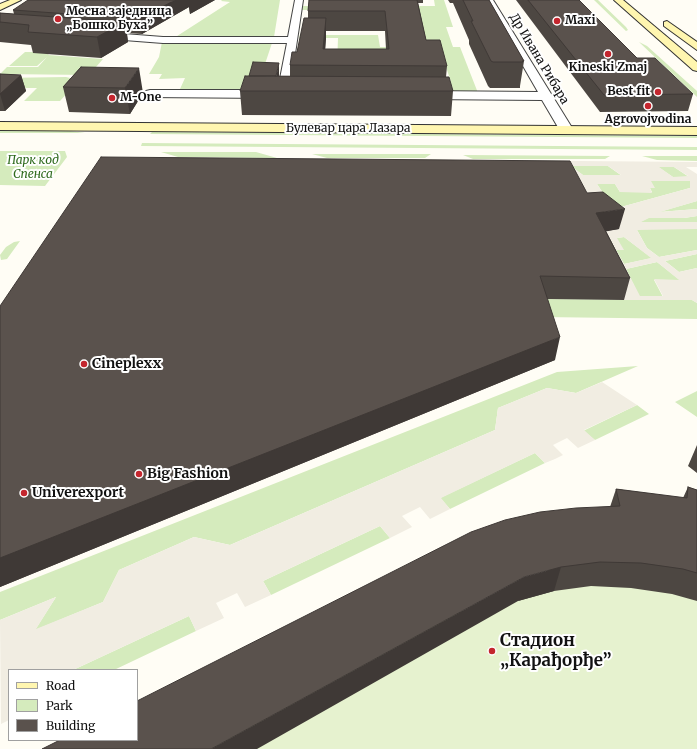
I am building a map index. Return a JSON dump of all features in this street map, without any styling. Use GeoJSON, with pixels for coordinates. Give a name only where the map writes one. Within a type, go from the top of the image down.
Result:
{"type":"FeatureCollection","features":[{"type":"Feature","properties":{"kind":"main road"},"geometry":{"type":"LineString","coordinates":[[0,7],[17,0]]}},
{"type":"Feature","properties":{"kind":"main road"},"geometry":{"type":"LineString","coordinates":[[618,0],[697,68]]}},
{"type":"Feature","properties":{"kind":"main road"},"geometry":{"type":"LineString","coordinates":[[658,17],[697,48]]}},
{"type":"Feature","properties":{"kind":"main road","name":"Булевар цара Лазара"},"geometry":{"type":"LineString","coordinates":[[0,126],[697,131]]}},
{"type":"Feature","properties":{"kind":"main road","name":"Булевар цара Лазара"},"geometry":{"type":"LineString","coordinates":[[0,137],[697,141]]}},
{"type":"Feature","properties":{"kind":"street"},"geometry":{"type":"LineString","coordinates":[[283,94],[299,0]]}},
{"type":"Feature","properties":{"kind":"street","name":"Др Ивана Рибара"},"geometry":{"type":"LineString","coordinates":[[489,0],[567,131]]}},
{"type":"Feature","properties":{"kind":"street"},"geometry":{"type":"LineString","coordinates":[[87,35],[163,40],[292,40]]}},
{"type":"Feature","properties":{"kind":"street"},"geometry":{"type":"LineString","coordinates":[[150,94],[296,94]]}},
{"type":"Feature","properties":{"kind":"street"},"geometry":{"type":"LineString","coordinates":[[412,95],[546,96]]}},
{"type":"Feature","properties":{"kind":"green space"},"geometry":{"type":"Polygon","coordinates":[[[280,0],[274,37],[174,38],[230,2],[221,1],[280,0]]]}},
{"type":"Feature","properties":{"kind":"green space"},"geometry":{"type":"Polygon","coordinates":[[[434,0],[444,0],[453,27],[446,27],[453,47],[460,47],[478,93],[319,82],[451,82],[446,67],[337,67],[338,38],[299,38],[300,35],[378,35],[380,47],[426,47],[343,10],[298,10],[299,6],[435,6],[434,0]]]}},
{"type":"Feature","properties":{"kind":"green space"},"geometry":{"type":"Polygon","coordinates":[[[594,0],[598,0],[628,30],[626,31],[594,0]]]}},
{"type":"Feature","properties":{"kind":"green space"},"geometry":{"type":"Polygon","coordinates":[[[162,42],[272,43],[262,73],[281,90],[180,89],[185,78],[159,79],[162,74],[149,74],[159,57],[162,42]]]}},
{"type":"Feature","properties":{"kind":"green space"},"geometry":{"type":"Polygon","coordinates":[[[639,42],[647,46],[697,91],[697,97],[639,42]]]}},
{"type":"Feature","properties":{"kind":"green space"},"geometry":{"type":"Polygon","coordinates":[[[25,52],[51,52],[48,55],[103,59],[89,75],[0,74],[7,67],[38,67],[47,57],[37,66],[9,66],[25,52]]]}},
{"type":"Feature","properties":{"kind":"green space"},"geometry":{"type":"Polygon","coordinates":[[[66,77],[79,80],[60,101],[24,101],[37,88],[0,88],[0,78],[66,77]]]}},
{"type":"Feature","properties":{"kind":"green space"},"geometry":{"type":"Polygon","coordinates":[[[0,131],[70,131],[85,133],[0,133],[0,131]]]}},
{"type":"Feature","properties":{"kind":"green space"},"geometry":{"type":"Polygon","coordinates":[[[152,132],[697,136],[697,138],[150,134],[152,132]]]}},
{"type":"Feature","properties":{"kind":"green space"},"geometry":{"type":"Polygon","coordinates":[[[142,143],[697,147],[697,150],[141,146],[142,143]]]}},
{"type":"Feature","properties":{"kind":"green space","name":"Парк код Спенса"},"geometry":{"type":"Polygon","coordinates":[[[0,151],[65,151],[67,157],[45,186],[0,185],[0,151]]]}},
{"type":"Feature","properties":{"kind":"green space"},"geometry":{"type":"Polygon","coordinates":[[[161,152],[256,152],[277,158],[178,157],[161,152]]]}},
{"type":"Feature","properties":{"kind":"green space"},"geometry":{"type":"Polygon","coordinates":[[[312,154],[431,154],[425,158],[327,158],[312,154]]]}},
{"type":"Feature","properties":{"kind":"green space"},"geometry":{"type":"Polygon","coordinates":[[[463,155],[610,156],[605,159],[473,159],[463,155]]]}},
{"type":"Feature","properties":{"kind":"green space"},"geometry":{"type":"Polygon","coordinates":[[[642,156],[697,156],[697,161],[657,160],[642,156]]]}},
{"type":"Feature","properties":{"kind":"green space"},"geometry":{"type":"Polygon","coordinates":[[[570,166],[608,166],[622,176],[583,175],[570,166]]]}},
{"type":"Feature","properties":{"kind":"green space"},"geometry":{"type":"Polygon","coordinates":[[[658,167],[674,167],[689,177],[673,177],[658,167]]]}},
{"type":"Feature","properties":{"kind":"green space"},"geometry":{"type":"Polygon","coordinates":[[[650,181],[690,181],[690,188],[621,207],[605,196],[597,184],[615,184],[620,192],[652,192],[650,188],[654,188],[650,181]]]}},
{"type":"Feature","properties":{"kind":"green space"},"geometry":{"type":"Polygon","coordinates":[[[697,201],[697,209],[659,212],[697,201]]]}},
{"type":"Feature","properties":{"kind":"green space"},"geometry":{"type":"Polygon","coordinates":[[[697,216],[697,222],[640,222],[648,218],[684,218],[697,216]]]}},
{"type":"Feature","properties":{"kind":"green space"},"geometry":{"type":"Polygon","coordinates":[[[697,229],[697,250],[659,257],[647,248],[637,230],[697,229]]]}},
{"type":"Feature","properties":{"kind":"green space"},"geometry":{"type":"Polygon","coordinates":[[[624,237],[652,258],[624,264],[616,250],[617,238],[624,237]]]}},
{"type":"Feature","properties":{"kind":"green space"},"geometry":{"type":"Polygon","coordinates":[[[20,241],[7,259],[1,260],[0,255],[6,247],[14,242],[20,241]]]}},
{"type":"Feature","properties":{"kind":"green space"},"geometry":{"type":"Polygon","coordinates":[[[697,254],[697,268],[679,272],[665,261],[697,254]]]}},
{"type":"Feature","properties":{"kind":"green space"},"geometry":{"type":"Polygon","coordinates":[[[657,262],[680,280],[654,280],[663,297],[639,296],[626,269],[657,262]]]}},
{"type":"Feature","properties":{"kind":"green space"},"geometry":{"type":"Polygon","coordinates":[[[536,299],[692,300],[697,303],[697,319],[542,317],[536,299]]]}},
{"type":"Feature","properties":{"kind":"green space"},"geometry":{"type":"Polygon","coordinates":[[[638,366],[576,393],[547,388],[498,408],[495,430],[230,545],[194,537],[119,570],[103,602],[35,630],[56,597],[0,620],[0,592],[557,372],[638,366]]]}},
{"type":"Feature","properties":{"kind":"green space"},"geometry":{"type":"Polygon","coordinates":[[[697,391],[697,417],[675,402],[697,391]]]}},
{"type":"Feature","properties":{"kind":"green space"},"geometry":{"type":"Polygon","coordinates":[[[637,405],[649,414],[595,440],[583,431],[637,405]]]}},
{"type":"Feature","properties":{"kind":"green space"},"geometry":{"type":"Polygon","coordinates":[[[535,453],[545,463],[450,509],[440,498],[535,453]]]}},
{"type":"Feature","properties":{"kind":"green space","name":"Стадион „Карађорђе”"},"geometry":{"type":"Polygon","coordinates":[[[697,518],[697,749],[98,749],[138,741],[138,740],[697,518]]]}},
{"type":"Feature","properties":{"kind":"green space"},"geometry":{"type":"Polygon","coordinates":[[[380,526],[390,538],[271,595],[263,581],[380,526]]]}},
{"type":"Feature","properties":{"kind":"green space"},"geometry":{"type":"Polygon","coordinates":[[[189,616],[196,631],[116,669],[75,669],[189,616]]]}},
{"type":"Feature","properties":{"kind":"shaded area"},"geometry":{"type":"Polygon","coordinates":[[[103,157],[697,162],[697,167],[686,167],[697,174],[697,201],[660,212],[697,209],[697,216],[684,218],[649,218],[641,222],[697,222],[697,229],[637,230],[647,248],[659,257],[697,250],[697,254],[665,261],[679,272],[697,268],[697,303],[692,300],[624,300],[592,234],[619,229],[96,168],[103,157]],[[571,166],[583,175],[621,175],[608,166],[571,166]],[[659,167],[673,177],[688,176],[674,167],[659,167]],[[651,181],[655,188],[650,188],[652,193],[620,192],[615,184],[597,184],[605,196],[621,207],[690,188],[690,181],[651,181]],[[624,237],[617,238],[624,250],[616,250],[624,264],[651,258],[624,237]],[[657,262],[626,269],[640,296],[663,296],[654,279],[679,280],[657,262]]]}},
{"type":"Feature","properties":{"kind":"shaded area"},"geometry":{"type":"Polygon","coordinates":[[[602,382],[637,405],[584,430],[595,440],[578,448],[567,438],[553,445],[563,455],[555,459],[545,463],[535,453],[441,498],[450,509],[430,519],[420,507],[402,516],[412,527],[390,538],[380,526],[263,581],[271,595],[245,607],[237,593],[216,603],[224,618],[196,631],[189,616],[75,669],[8,669],[8,720],[1,724],[0,620],[56,597],[36,629],[103,602],[119,570],[194,537],[230,545],[495,430],[498,408],[547,388],[576,393],[602,382]]]}},
{"type":"Feature","properties":{"kind":"building"},"geometry":{"type":"Polygon","coordinates":[[[28,0],[175,0],[140,19],[13,10],[28,0]]]}},
{"type":"Feature","properties":{"kind":"building"},"geometry":{"type":"Polygon","coordinates":[[[309,0],[417,0],[426,40],[440,40],[447,66],[290,65],[292,52],[297,52],[304,18],[326,18],[323,49],[389,49],[385,11],[308,11],[309,0]]]}},
{"type":"Feature","properties":{"kind":"building"},"geometry":{"type":"Polygon","coordinates":[[[463,0],[489,0],[524,61],[522,61],[523,62],[491,61],[471,21],[473,21],[463,0]]]}},
{"type":"Feature","properties":{"kind":"building"},"geometry":{"type":"Polygon","coordinates":[[[528,0],[579,0],[637,58],[655,58],[693,94],[604,95],[528,0]]]}},
{"type":"Feature","properties":{"kind":"building"},"geometry":{"type":"Polygon","coordinates":[[[0,13],[125,22],[97,37],[28,32],[29,25],[0,22],[0,13]]]}},
{"type":"Feature","properties":{"kind":"building"},"geometry":{"type":"Polygon","coordinates":[[[253,62],[279,63],[276,76],[249,76],[253,62]]]}},
{"type":"Feature","properties":{"kind":"building"},"geometry":{"type":"Polygon","coordinates":[[[81,67],[139,68],[125,88],[63,87],[81,67]]]}},
{"type":"Feature","properties":{"kind":"building"},"geometry":{"type":"Polygon","coordinates":[[[0,74],[21,75],[0,94],[0,74]]]}},
{"type":"Feature","properties":{"kind":"building"},"geometry":{"type":"Polygon","coordinates":[[[245,76],[449,77],[453,91],[240,91],[245,76]]]}},
{"type":"Feature","properties":{"kind":"building","name":"Big Fashion"},"geometry":{"type":"Polygon","coordinates":[[[101,157],[570,161],[587,193],[603,192],[625,209],[596,213],[630,278],[540,276],[560,337],[0,558],[0,306],[101,157]]]}},
{"type":"Feature","properties":{"kind":"building"},"geometry":{"type":"Polygon","coordinates":[[[688,487],[697,490],[697,573],[683,569],[641,563],[600,562],[561,567],[524,577],[211,749],[42,749],[58,741],[138,741],[138,700],[471,532],[505,520],[540,512],[576,508],[620,506],[616,489],[687,498],[688,487]]]}},
{"type":"Feature","properties":{"kind":"place","name":"Месна заједница „Бошко Буха”"},"geometry":{"type":"Point","coordinates":[58,19]}},
{"type":"Feature","properties":{"kind":"place","name":"Maxi"},"geometry":{"type":"Point","coordinates":[557,21]}},
{"type":"Feature","properties":{"kind":"place","name":"Kineski Zmaj"},"geometry":{"type":"Point","coordinates":[608,54]}},
{"type":"Feature","properties":{"kind":"place","name":"Best fit"},"geometry":{"type":"Point","coordinates":[658,92]}},
{"type":"Feature","properties":{"kind":"place","name":"M-One"},"geometry":{"type":"Point","coordinates":[112,98]}},
{"type":"Feature","properties":{"kind":"place","name":"Agrovojvodina"},"geometry":{"type":"Point","coordinates":[648,106]}},
{"type":"Feature","properties":{"kind":"place","name":"Cineplexx"},"geometry":{"type":"Point","coordinates":[84,364]}},
{"type":"Feature","properties":{"kind":"place","name":"Big Fashion"},"geometry":{"type":"Point","coordinates":[139,474]}},
{"type":"Feature","properties":{"kind":"place","name":"Univerexport"},"geometry":{"type":"Point","coordinates":[24,493]}},
{"type":"Feature","properties":{"kind":"place","name":"Стадион „Карађорђе”"},"geometry":{"type":"Point","coordinates":[492,651]}}]}
